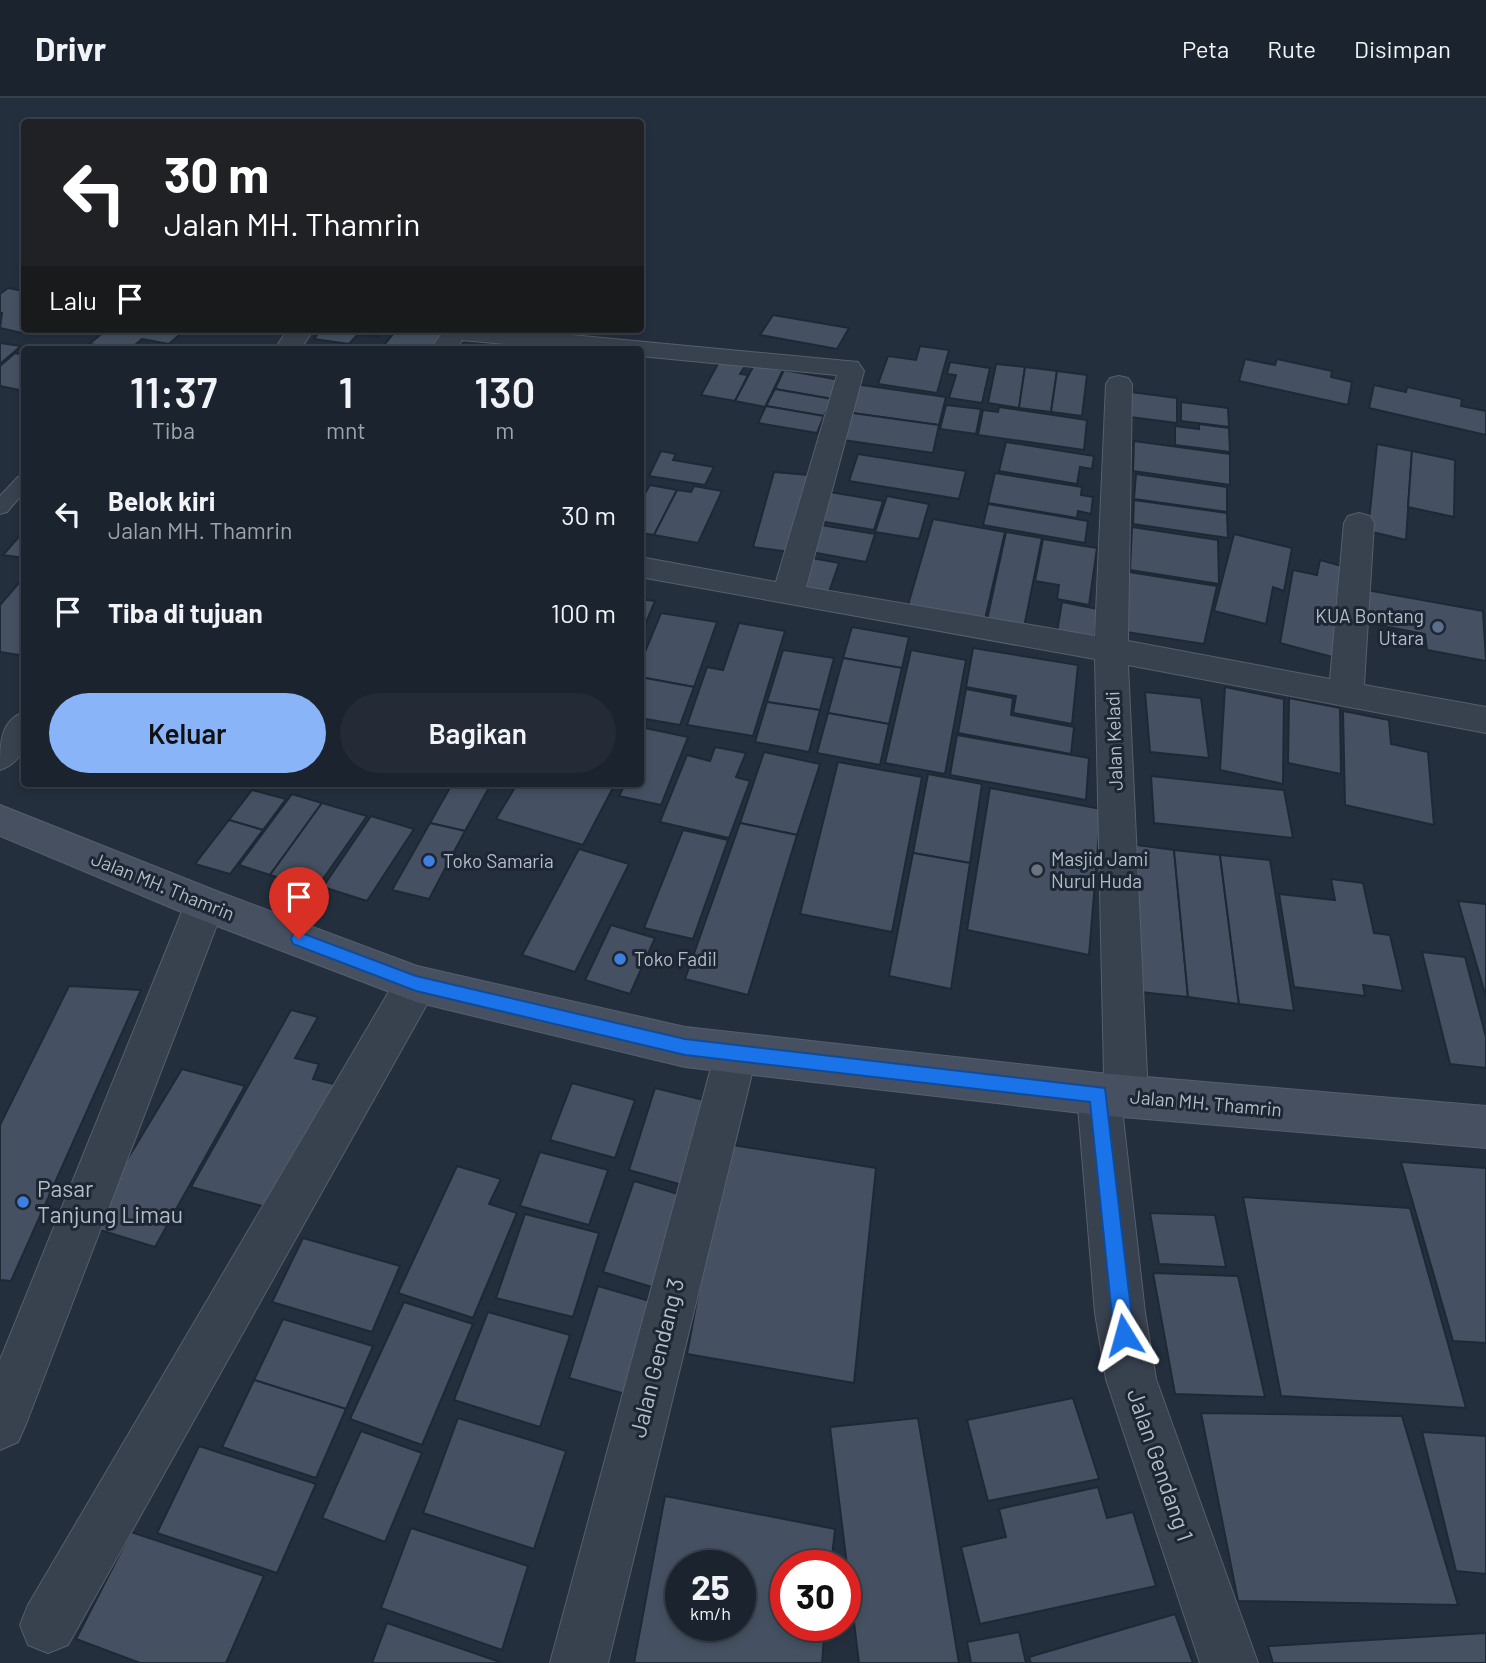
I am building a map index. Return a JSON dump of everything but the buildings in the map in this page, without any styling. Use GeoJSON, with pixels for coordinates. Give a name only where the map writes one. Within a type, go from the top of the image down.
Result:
{"type":"FeatureCollection","features":[{"type":"Feature","properties":{"kind":"street"},"geometry":{"type":"LineString","coordinates":[[445,346],[456,333]]}},
{"type":"Feature","properties":{"kind":"street"},"geometry":{"type":"LineString","coordinates":[[469,333],[610,346]]}},
{"type":"Feature","properties":{"kind":"street"},"geometry":{"type":"LineString","coordinates":[[644,349],[849,368],[788,596]]}},
{"type":"Feature","properties":{"kind":"street","name":"Jalan Keladi"},"geometry":{"type":"LineString","coordinates":[[1112,1095],[1111,650],[1119,384]]}},
{"type":"Feature","properties":{"kind":"street"},"geometry":{"type":"LineString","coordinates":[[1346,694],[1359,523]]}},
{"type":"Feature","properties":{"kind":"street"},"geometry":{"type":"LineString","coordinates":[[644,568],[788,596],[1111,650],[1486,720]]}},
{"type":"Feature","properties":{"kind":"street"},"geometry":{"type":"LineString","coordinates":[[0,757],[21,729]]}},
{"type":"Feature","properties":{"kind":"street","name":"Jalan MH. Thamrin"},"geometry":{"type":"LineString","coordinates":[[0,820],[205,904],[416,984],[685,1047],[1112,1095],[1486,1127]]}},
{"type":"Feature","properties":{"kind":"street"},"geometry":{"type":"LineString","coordinates":[[0,1424],[205,904]]}},
{"type":"Feature","properties":{"kind":"street"},"geometry":{"type":"LineString","coordinates":[[48,1625],[416,984]]}},
{"type":"Feature","properties":{"kind":"street","name":"Jalan Gendang 3"},"geometry":{"type":"LineString","coordinates":[[579,1663],[736,1053]]}},
{"type":"Feature","properties":{"kind":"street","name":"Jalan Gendang 1"},"geometry":{"type":"LineString","coordinates":[[1112,1095],[1120,1313],[1131,1379],[1158,1464],[1229,1663]]}},
{"type":"Feature","properties":{"kind":"lane"},"geometry":{"type":"LineString","coordinates":[[0,508],[21,484]]}},
{"type":"Feature","properties":{"kind":"place","name":"KUA Bontang Utara"},"geometry":{"type":"Point","coordinates":[1438,627]}},
{"type":"Feature","properties":{"kind":"place","name":"Toko Samaria"},"geometry":{"type":"Point","coordinates":[429,861]}},
{"type":"Feature","properties":{"kind":"place","name":"Masjid Jami Nurul Huda"},"geometry":{"type":"Point","coordinates":[1037,870]}},
{"type":"Feature","properties":{"kind":"place","name":"Toko Fadil"},"geometry":{"type":"Point","coordinates":[620,959]}},
{"type":"Feature","properties":{"kind":"place","name":"Pasar Tanjung Limau"},"geometry":{"type":"Point","coordinates":[23,1202]}},
{"type":"Feature","properties":{"kind":"route"},"geometry":{"type":"LineString","coordinates":[[299,939],[416,984],[685,1047],[1098,1094],[1124,1335]]}}]}
